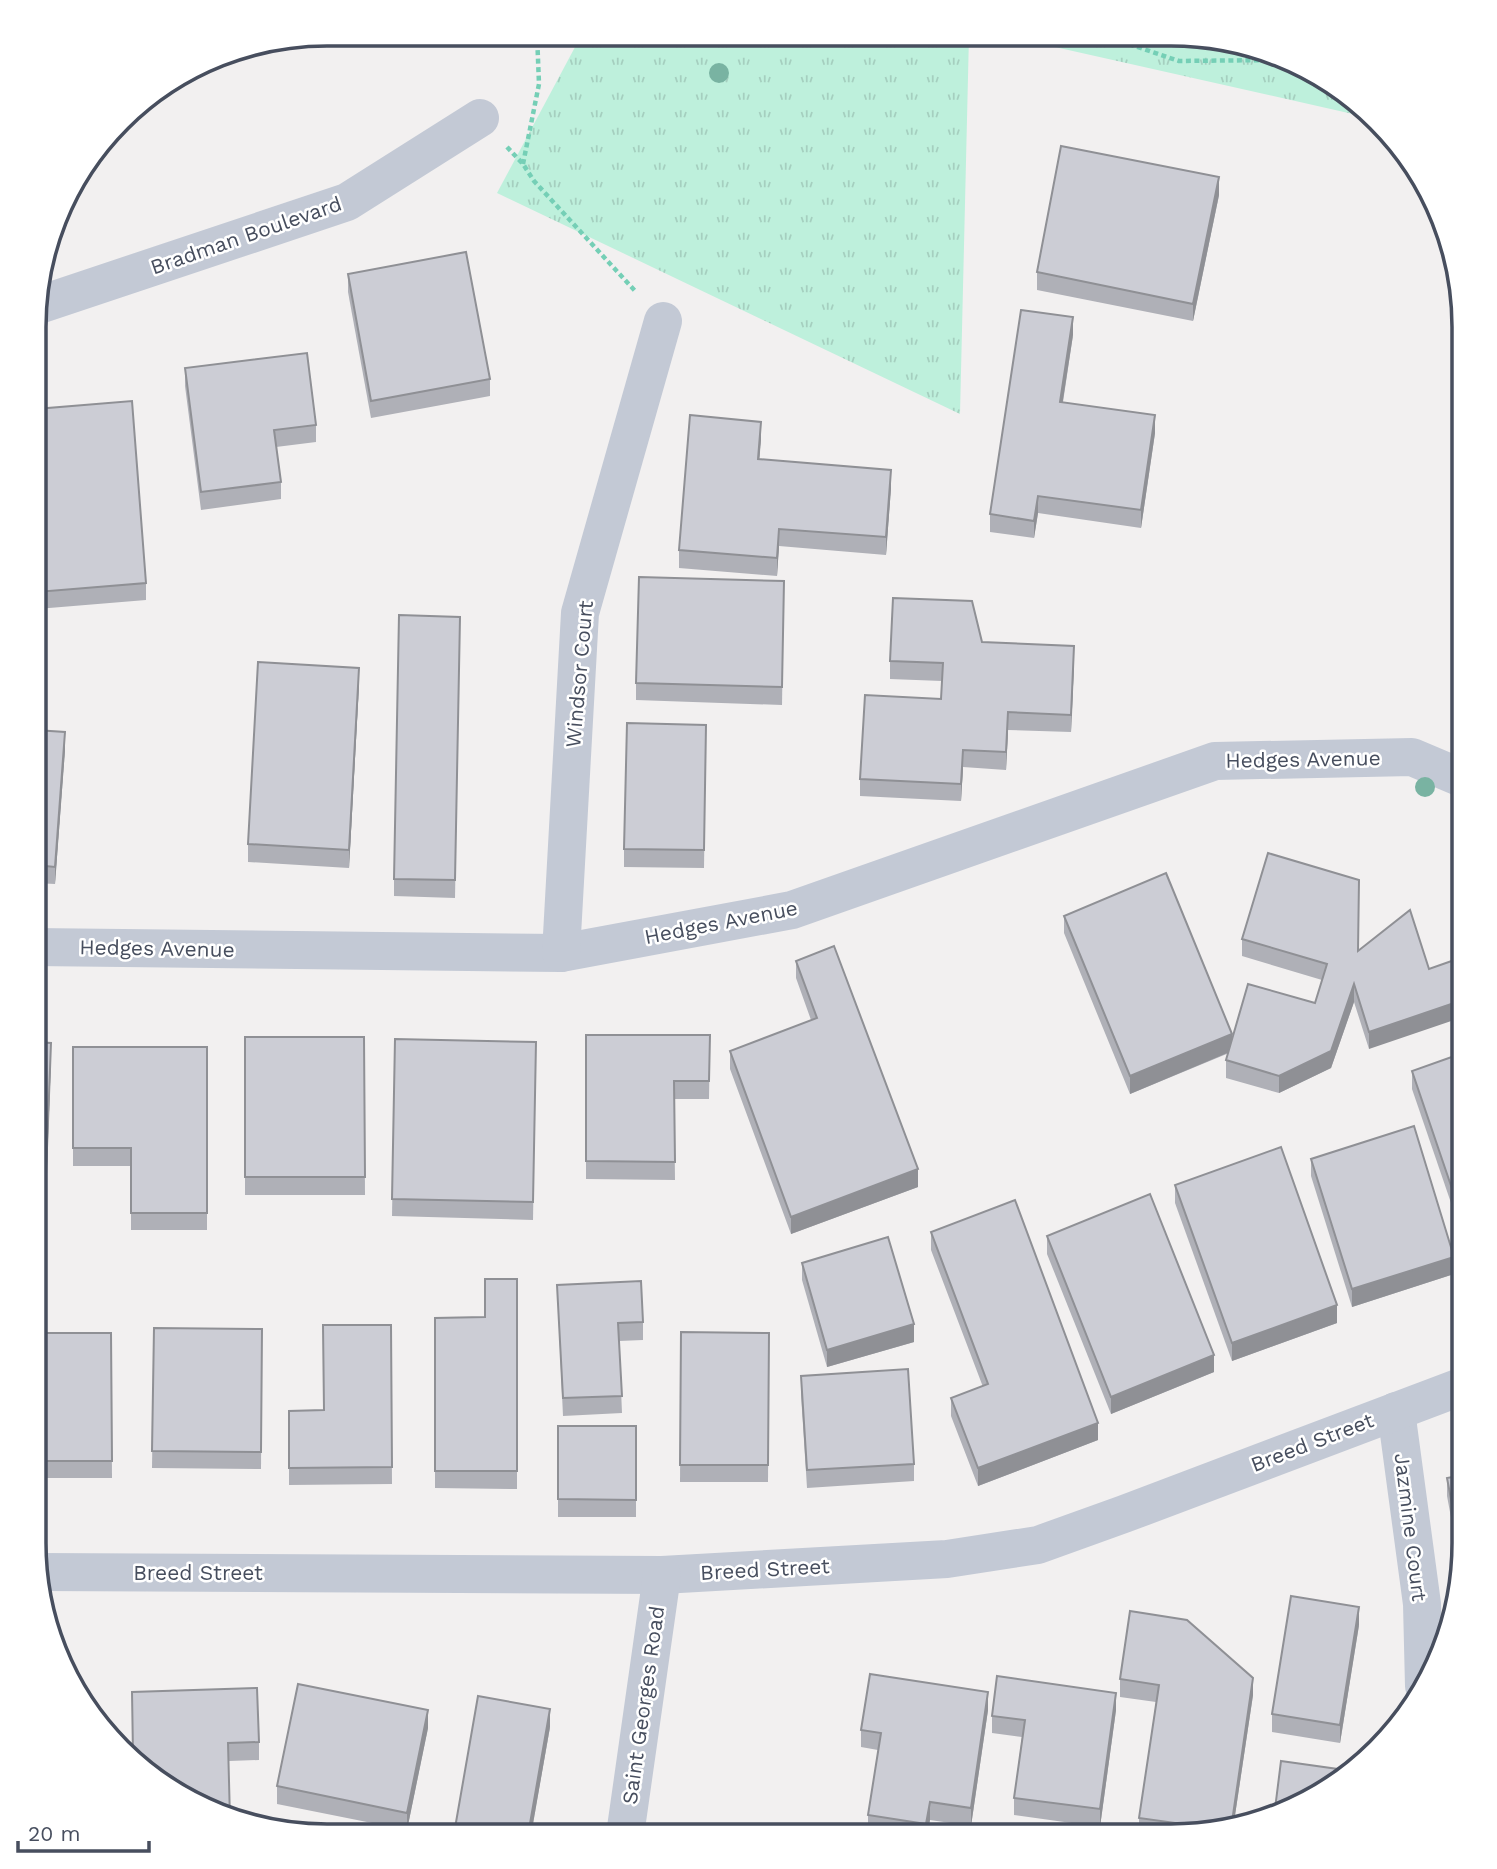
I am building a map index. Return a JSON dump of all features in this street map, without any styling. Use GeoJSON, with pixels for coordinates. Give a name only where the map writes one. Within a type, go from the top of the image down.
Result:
{"type":"FeatureCollection","features":[{"type":"Feature","properties":{"kind":"street","name":"Bradman Boulevard"},"geometry":{"type":"LineString","coordinates":[[47,302],[347,202],[480,118]]}},
{"type":"Feature","properties":{"kind":"street","name":"Windsor Court"},"geometry":{"type":"LineString","coordinates":[[561,953],[580,613],[663,321]]}},
{"type":"Feature","properties":{"kind":"street","name":"Hedges Avenue"},"geometry":{"type":"LineString","coordinates":[[46,947],[561,953],[792,911],[1215,761],[1412,757],[1452,774]]}},
{"type":"Feature","properties":{"kind":"street","name":"Breed Street"},"geometry":{"type":"LineString","coordinates":[[47,1572],[662,1575],[947,1559],[1038,1545],[1452,1390]]}},
{"type":"Feature","properties":{"kind":"street","name":"Jazmine Court"},"geometry":{"type":"LineString","coordinates":[[1396,1411],[1422,1604],[1424,1666]]}},
{"type":"Feature","properties":{"kind":"street","name":"Saint Georges Road"},"geometry":{"type":"LineString","coordinates":[[627,1824],[662,1575]]}},
{"type":"Feature","properties":{"kind":"path"},"geometry":{"type":"LineString","coordinates":[[523,164],[539,85],[537,46]]}},
{"type":"Feature","properties":{"kind":"path"},"geometry":{"type":"LineString","coordinates":[[1135,46],[1179,61],[1261,60]]}},
{"type":"Feature","properties":{"kind":"path"},"geometry":{"type":"LineString","coordinates":[[480,118],[663,321]]}},
{"type":"Feature","properties":{"kind":"green space"},"geometry":{"type":"Polygon","coordinates":[[[576,46],[969,46],[960,414],[497,193],[576,46]]]}},
{"type":"Feature","properties":{"kind":"green space"},"geometry":{"type":"Polygon","coordinates":[[[1051,46],[1189,46],[1243,55],[1295,74],[1356,115],[1051,46]]]}},
{"type":"Feature","properties":{"kind":"building"},"geometry":{"type":"Polygon","coordinates":[[[1061,146],[1219,177],[1193,304],[1037,272],[1061,146]]]}},
{"type":"Feature","properties":{"kind":"building"},"geometry":{"type":"Polygon","coordinates":[[[466,252],[490,379],[371,401],[348,274],[466,252]]]}},
{"type":"Feature","properties":{"kind":"building"},"geometry":{"type":"Polygon","coordinates":[[[1021,310],[1073,317],[1060,402],[1155,415],[1141,510],[1038,496],[1034,521],[990,514],[1021,310]]]}},
{"type":"Feature","properties":{"kind":"building"},"geometry":{"type":"Polygon","coordinates":[[[307,353],[316,425],[274,430],[281,482],[201,492],[185,368],[307,353]]]}},
{"type":"Feature","properties":{"kind":"building"},"geometry":{"type":"Polygon","coordinates":[[[132,401],[146,583],[46,591],[46,408],[132,401]]]}},
{"type":"Feature","properties":{"kind":"building"},"geometry":{"type":"Polygon","coordinates":[[[690,415],[761,422],[758,459],[891,470],[886,537],[779,529],[777,558],[679,550],[690,415]]]}},
{"type":"Feature","properties":{"kind":"building"},"geometry":{"type":"Polygon","coordinates":[[[639,577],[784,581],[782,687],[636,683],[639,577]]]}},
{"type":"Feature","properties":{"kind":"building"},"geometry":{"type":"Polygon","coordinates":[[[893,598],[972,601],[982,642],[1074,646],[1071,715],[1008,712],[1006,752],[963,750],[961,784],[860,779],[865,695],[941,699],[943,663],[890,661],[893,598]]]}},
{"type":"Feature","properties":{"kind":"building"},"geometry":{"type":"Polygon","coordinates":[[[399,615],[460,617],[455,880],[394,879],[399,615]]]}},
{"type":"Feature","properties":{"kind":"building"},"geometry":{"type":"Polygon","coordinates":[[[258,662],[359,668],[349,850],[248,844],[258,662]]]}},
{"type":"Feature","properties":{"kind":"building"},"geometry":{"type":"Polygon","coordinates":[[[627,723],[706,725],[704,850],[624,849],[627,723]]]}},
{"type":"Feature","properties":{"kind":"building"},"geometry":{"type":"Polygon","coordinates":[[[46,731],[65,732],[55,867],[46,866],[46,731]]]}},
{"type":"Feature","properties":{"kind":"building"},"geometry":{"type":"Polygon","coordinates":[[[1268,853],[1359,880],[1358,951],[1410,910],[1429,969],[1452,961],[1452,1004],[1369,1032],[1354,984],[1331,1051],[1279,1076],[1226,1060],[1248,984],[1315,1003],[1327,964],[1242,939],[1268,853]]]}},
{"type":"Feature","properties":{"kind":"building"},"geometry":{"type":"Polygon","coordinates":[[[1166,873],[1232,1034],[1130,1076],[1064,916],[1166,873]]]}},
{"type":"Feature","properties":{"kind":"building"},"geometry":{"type":"Polygon","coordinates":[[[834,946],[918,1169],[791,1217],[730,1051],[817,1018],[796,961],[834,946]]]}},
{"type":"Feature","properties":{"kind":"building"},"geometry":{"type":"Polygon","coordinates":[[[586,1035],[710,1035],[709,1081],[674,1081],[675,1162],[586,1161],[586,1035]]]}},
{"type":"Feature","properties":{"kind":"building"},"geometry":{"type":"Polygon","coordinates":[[[245,1037],[364,1037],[365,1177],[245,1177],[245,1037]]]}},
{"type":"Feature","properties":{"kind":"building"},"geometry":{"type":"Polygon","coordinates":[[[395,1039],[536,1042],[533,1202],[392,1199],[395,1039]]]}},
{"type":"Feature","properties":{"kind":"building"},"geometry":{"type":"Polygon","coordinates":[[[46,1043],[51,1043],[46,1174],[46,1043]]]}},
{"type":"Feature","properties":{"kind":"building"},"geometry":{"type":"Polygon","coordinates":[[[73,1047],[207,1047],[207,1213],[131,1213],[131,1148],[73,1148],[73,1047]]]}},
{"type":"Feature","properties":{"kind":"building"},"geometry":{"type":"Polygon","coordinates":[[[1452,1057],[1452,1189],[1412,1071],[1452,1057]]]}},
{"type":"Feature","properties":{"kind":"building"},"geometry":{"type":"Polygon","coordinates":[[[1414,1126],[1452,1258],[1352,1289],[1311,1159],[1414,1126]]]}},
{"type":"Feature","properties":{"kind":"building"},"geometry":{"type":"Polygon","coordinates":[[[1281,1147],[1337,1305],[1232,1343],[1175,1185],[1281,1147]]]}},
{"type":"Feature","properties":{"kind":"building"},"geometry":{"type":"Polygon","coordinates":[[[1150,1194],[1214,1355],[1111,1397],[1047,1236],[1150,1194]]]}},
{"type":"Feature","properties":{"kind":"building"},"geometry":{"type":"Polygon","coordinates":[[[1015,1200],[1098,1423],[978,1468],[951,1398],[988,1384],[931,1232],[1015,1200]]]}},
{"type":"Feature","properties":{"kind":"building"},"geometry":{"type":"Polygon","coordinates":[[[888,1237],[914,1324],[827,1350],[802,1263],[888,1237]]]}},
{"type":"Feature","properties":{"kind":"building"},"geometry":{"type":"Polygon","coordinates":[[[485,1279],[517,1279],[517,1471],[435,1471],[435,1318],[485,1317],[485,1279]]]}},
{"type":"Feature","properties":{"kind":"building"},"geometry":{"type":"Polygon","coordinates":[[[641,1281],[643,1322],[618,1323],[622,1396],[563,1398],[557,1285],[641,1281]]]}},
{"type":"Feature","properties":{"kind":"building"},"geometry":{"type":"Polygon","coordinates":[[[323,1325],[391,1325],[392,1467],[289,1468],[289,1411],[324,1410],[323,1325]]]}},
{"type":"Feature","properties":{"kind":"building"},"geometry":{"type":"Polygon","coordinates":[[[154,1328],[262,1329],[261,1452],[152,1451],[154,1328]]]}},
{"type":"Feature","properties":{"kind":"building"},"geometry":{"type":"Polygon","coordinates":[[[681,1332],[769,1333],[768,1465],[680,1465],[681,1332]]]}},
{"type":"Feature","properties":{"kind":"building"},"geometry":{"type":"Polygon","coordinates":[[[46,1333],[111,1333],[112,1461],[46,1461],[46,1333]]]}},
{"type":"Feature","properties":{"kind":"building"},"geometry":{"type":"Polygon","coordinates":[[[908,1369],[914,1464],[807,1470],[801,1376],[908,1369]]]}},
{"type":"Feature","properties":{"kind":"building"},"geometry":{"type":"Polygon","coordinates":[[[558,1426],[636,1426],[636,1500],[558,1499],[558,1426]]]}},
{"type":"Feature","properties":{"kind":"building"},"geometry":{"type":"Polygon","coordinates":[[[1452,1477],[1452,1504],[1447,1478],[1452,1477]]]}},
{"type":"Feature","properties":{"kind":"building"},"geometry":{"type":"Polygon","coordinates":[[[1291,1596],[1359,1607],[1340,1725],[1272,1714],[1291,1596]]]}},
{"type":"Feature","properties":{"kind":"building"},"geometry":{"type":"Polygon","coordinates":[[[1130,1611],[1187,1620],[1253,1678],[1233,1816],[1179,1824],[1139,1818],[1159,1685],[1120,1679],[1130,1611]]]}},
{"type":"Feature","properties":{"kind":"building"},"geometry":{"type":"Polygon","coordinates":[[[870,1674],[988,1692],[971,1808],[930,1802],[926,1824],[868,1815],[881,1733],[861,1730],[870,1674]]]}},
{"type":"Feature","properties":{"kind":"building"},"geometry":{"type":"Polygon","coordinates":[[[997,1676],[1116,1693],[1100,1809],[1014,1798],[1025,1720],[992,1716],[997,1676]]]}},
{"type":"Feature","properties":{"kind":"building"},"geometry":{"type":"Polygon","coordinates":[[[298,1684],[428,1710],[407,1813],[277,1786],[298,1684]]]}},
{"type":"Feature","properties":{"kind":"building"},"geometry":{"type":"Polygon","coordinates":[[[257,1688],[259,1742],[228,1743],[230,1806],[202,1795],[170,1776],[133,1746],[132,1692],[257,1688]]]}},
{"type":"Feature","properties":{"kind":"building"},"geometry":{"type":"Polygon","coordinates":[[[478,1696],[550,1709],[530,1824],[456,1824],[478,1696]]]}},
{"type":"Feature","properties":{"kind":"building"},"geometry":{"type":"Polygon","coordinates":[[[1281,1761],[1336,1769],[1311,1786],[1276,1803],[1281,1761]]]}}]}
